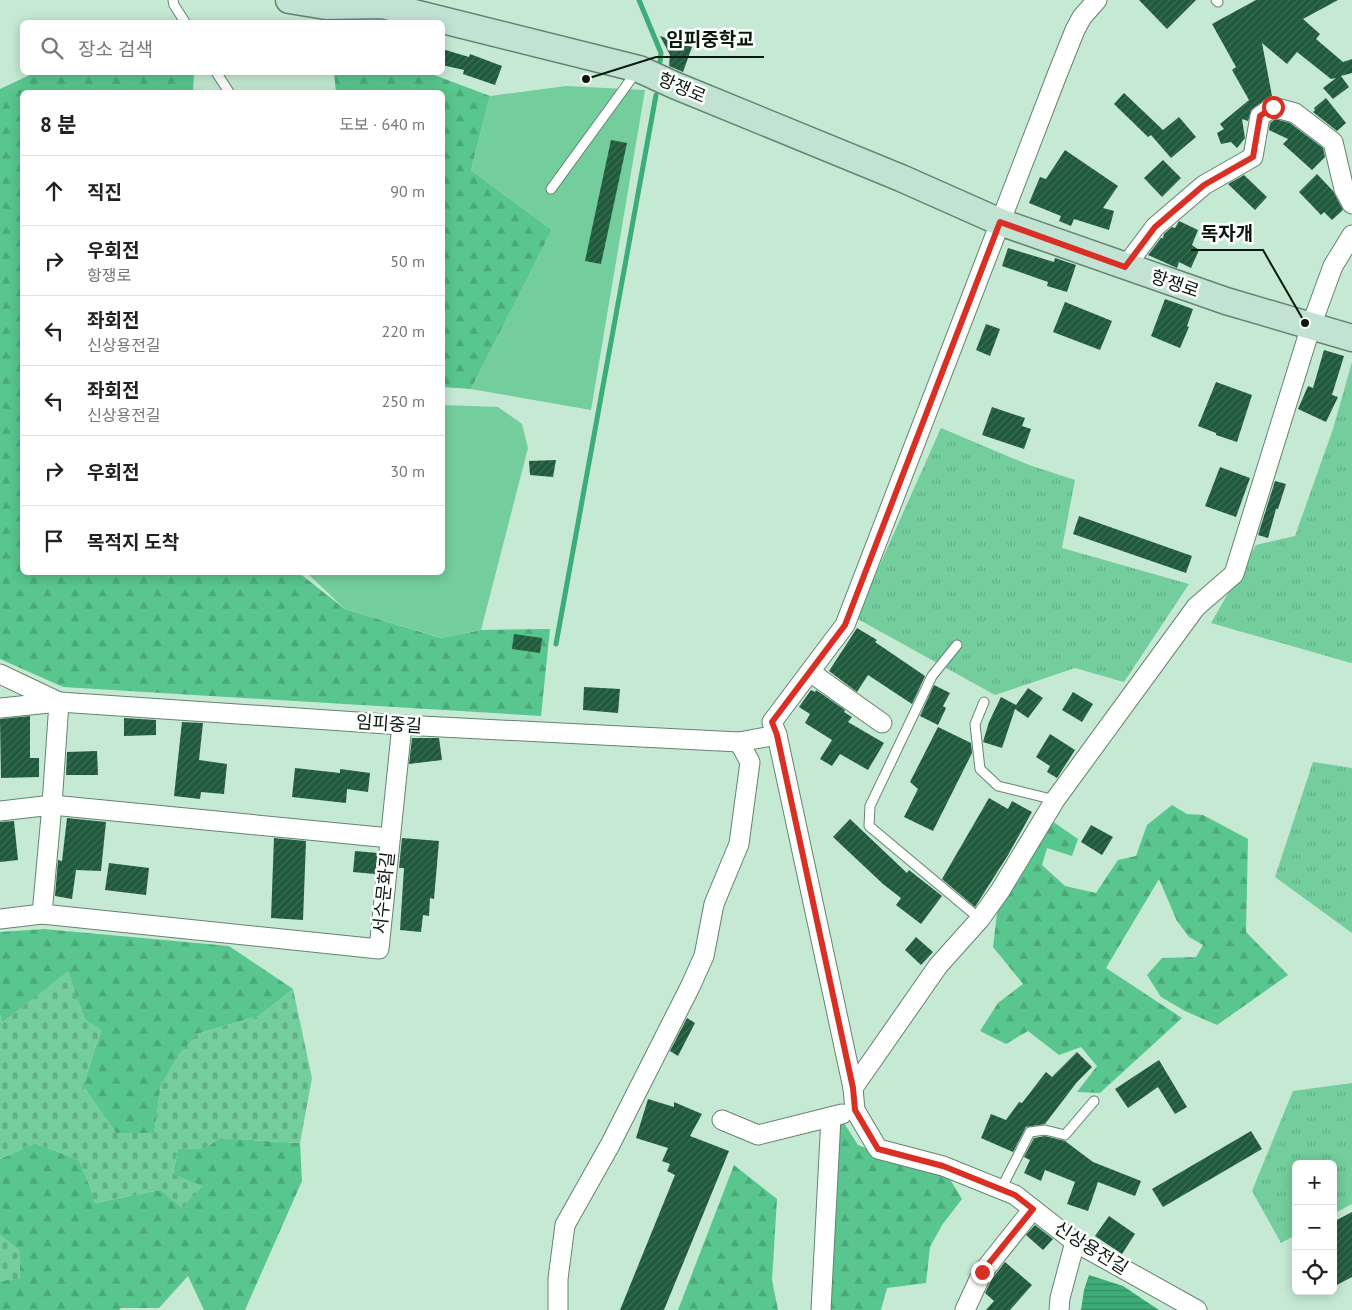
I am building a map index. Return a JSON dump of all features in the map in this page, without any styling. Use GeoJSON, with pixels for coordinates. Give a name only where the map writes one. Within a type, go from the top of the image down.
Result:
{"type":"FeatureCollection","features":[{"type":"Feature","properties":{"kind":"street","name":"항쟁로"},"geometry":{"type":"LineString","coordinates":[[289,0],[326,6],[386,2],[639,69],[901,178],[1000,222],[1226,301],[1352,338]]}},
{"type":"Feature","properties":{"kind":"street"},"geometry":{"type":"LineString","coordinates":[[1000,222],[1075,30],[1082,17],[1097,0]]}},
{"type":"Feature","properties":{"kind":"street"},"geometry":{"type":"LineString","coordinates":[[1125,267],[1155,227],[1204,185],[1253,157],[1260,116],[1273,107],[1295,113],[1333,142],[1344,189],[1352,204]]}},
{"type":"Feature","properties":{"kind":"street","name":"신상용전길"},"geometry":{"type":"LineString","coordinates":[[1000,222],[845,625],[772,722],[777,735],[853,1088],[855,1110],[878,1149],[943,1166],[1015,1195],[1075,1242],[1197,1310]]}},
{"type":"Feature","properties":{"kind":"street"},"geometry":{"type":"LineString","coordinates":[[853,1088],[938,966],[980,919],[1000,891],[1055,800],[1196,607],[1234,574],[1311,326],[1333,266],[1352,235]]}},
{"type":"Feature","properties":{"kind":"street"},"geometry":{"type":"LineString","coordinates":[[810,672],[882,723]]}},
{"type":"Feature","properties":{"kind":"street"},"geometry":{"type":"LineString","coordinates":[[0,674],[59,702],[42,914]]}},
{"type":"Feature","properties":{"kind":"street","name":"임피중길"},"geometry":{"type":"LineString","coordinates":[[0,708],[59,702],[402,725],[739,742],[777,735]]}},
{"type":"Feature","properties":{"kind":"street"},"geometry":{"type":"LineString","coordinates":[[390,838],[402,725]]}},
{"type":"Feature","properties":{"kind":"street"},"geometry":{"type":"LineString","coordinates":[[558,1310],[558,1279],[565,1225],[610,1145],[704,956],[714,904],[739,844],[750,762],[739,742]]}},
{"type":"Feature","properties":{"kind":"street","name":"서수문화길"},"geometry":{"type":"LineString","coordinates":[[0,811],[52,805],[390,838],[379,949],[42,914],[0,919]]}},
{"type":"Feature","properties":{"kind":"street"},"geometry":{"type":"LineString","coordinates":[[722,1120],[758,1135],[855,1110]]}},
{"type":"Feature","properties":{"kind":"street"},"geometry":{"type":"LineString","coordinates":[[820,1310],[831,1117]]}},
{"type":"Feature","properties":{"kind":"street"},"geometry":{"type":"LineString","coordinates":[[966,1310],[982,1272],[1033,1209]]}},
{"type":"Feature","properties":{"kind":"street"},"geometry":{"type":"LineString","coordinates":[[1059,1310],[1060,1298],[1075,1242]]}},
{"type":"Feature","properties":{"kind":"lane"},"geometry":{"type":"LineString","coordinates":[[174,0],[174,5],[184,20]]}},
{"type":"Feature","properties":{"kind":"lane"},"geometry":{"type":"LineString","coordinates":[[551,189],[639,69]]}},
{"type":"Feature","properties":{"kind":"lane"},"geometry":{"type":"LineString","coordinates":[[218,75],[228,90]]}},
{"type":"Feature","properties":{"kind":"lane"},"geometry":{"type":"LineString","coordinates":[[957,645],[932,676],[870,806],[869,826],[980,919]]}},
{"type":"Feature","properties":{"kind":"lane"},"geometry":{"type":"LineString","coordinates":[[984,702],[976,724],[980,769],[998,786],[1055,800]]}},
{"type":"Feature","properties":{"kind":"lane"},"geometry":{"type":"LineString","coordinates":[[1001,1189],[1030,1132],[1045,1130],[1065,1135],[1094,1101]]}},
{"type":"Feature","properties":{"kind":"green space"},"geometry":{"type":"Polygon","coordinates":[[[30,75],[194,75],[193,90],[20,90],[20,575],[302,575],[345,609],[441,638],[481,630],[550,629],[541,716],[63,687],[0,659],[0,89],[30,75]]]}},
{"type":"Feature","properties":{"kind":"green space"},"geometry":{"type":"Polygon","coordinates":[[[334,75],[434,75],[490,96],[471,170],[552,230],[471,389],[445,387],[445,90],[336,90],[334,75]]]}},
{"type":"Feature","properties":{"kind":"green space"},"geometry":{"type":"Polygon","coordinates":[[[566,86],[645,90],[591,410],[471,389],[552,230],[471,170],[490,96],[566,86]]]}},
{"type":"Feature","properties":{"kind":"green space"},"geometry":{"type":"Polygon","coordinates":[[[1352,362],[1351,663],[1211,623],[1256,545],[1295,536],[1333,429],[1352,362]]]}},
{"type":"Feature","properties":{"kind":"green space"},"geometry":{"type":"Polygon","coordinates":[[[445,405],[498,407],[522,424],[528,448],[481,630],[442,638],[345,609],[309,575],[445,575],[445,405]]]}},
{"type":"Feature","properties":{"kind":"green space"},"geometry":{"type":"Polygon","coordinates":[[[941,428],[1029,465],[1075,480],[1062,548],[1189,584],[1124,682],[1075,668],[995,695],[856,618],[941,428]]]}},
{"type":"Feature","properties":{"kind":"green space"},"geometry":{"type":"Polygon","coordinates":[[[1313,762],[1352,768],[1352,933],[1275,877],[1313,762]]]}},
{"type":"Feature","properties":{"kind":"green space"},"geometry":{"type":"Polygon","coordinates":[[[1172,805],[1187,814],[1203,815],[1248,839],[1246,932],[1288,975],[1217,1025],[1185,1011],[1161,997],[1147,975],[1162,958],[1196,957],[1203,945],[1189,937],[1177,921],[1159,879],[1106,968],[1182,1018],[1100,1093],[1077,1092],[1097,1066],[1081,1047],[1059,1055],[1028,1031],[1006,1044],[980,1031],[998,1003],[1023,984],[993,947],[1001,880],[1039,812],[1078,839],[1072,856],[1047,848],[1042,865],[1065,886],[1096,893],[1118,860],[1136,856],[1147,825],[1172,805]]]}},
{"type":"Feature","properties":{"kind":"green space"},"geometry":{"type":"Polygon","coordinates":[[[44,929],[229,946],[293,989],[259,1016],[197,1034],[161,1085],[154,1134],[116,1133],[83,1086],[101,1030],[85,1020],[68,972],[2,1023],[0,1015],[0,932],[44,929]]]}},
{"type":"Feature","properties":{"kind":"green space"},"geometry":{"type":"Polygon","coordinates":[[[68,971],[85,1020],[101,1029],[83,1086],[116,1133],[154,1133],[161,1085],[177,1056],[197,1034],[259,1016],[293,989],[312,1078],[300,1143],[219,1138],[206,1148],[178,1149],[173,1174],[203,1186],[182,1208],[160,1190],[94,1203],[91,1189],[79,1160],[35,1143],[0,1159],[0,1015],[2,1023],[68,971]]]}},
{"type":"Feature","properties":{"kind":"green space"},"geometry":{"type":"Polygon","coordinates":[[[1352,1083],[1352,1204],[1337,1212],[1337,1160],[1292,1160],[1292,1237],[1281,1243],[1252,1191],[1293,1091],[1352,1083]]]}},
{"type":"Feature","properties":{"kind":"green space"},"geometry":{"type":"Polygon","coordinates":[[[842,1120],[858,1145],[904,1164],[948,1176],[962,1199],[942,1225],[930,1247],[926,1283],[887,1288],[881,1310],[826,1310],[820,1164],[842,1120]]]}},
{"type":"Feature","properties":{"kind":"green space"},"geometry":{"type":"Polygon","coordinates":[[[219,1138],[300,1143],[302,1181],[245,1310],[204,1310],[188,1276],[159,1308],[0,1310],[0,1281],[20,1278],[19,1250],[0,1235],[0,1159],[35,1143],[79,1160],[95,1203],[160,1190],[173,1174],[178,1149],[206,1148],[219,1138]]]}},
{"type":"Feature","properties":{"kind":"green space"},"geometry":{"type":"Polygon","coordinates":[[[734,1165],[777,1199],[772,1280],[778,1310],[678,1310],[734,1165]]]}},
{"type":"Feature","properties":{"kind":"green space"},"geometry":{"type":"Polygon","coordinates":[[[0,1235],[19,1250],[20,1279],[0,1281],[0,1235]]]}},
{"type":"Feature","properties":{"kind":"shaded area"},"geometry":{"type":"Polygon","coordinates":[[[1089,1275],[1123,1286],[1159,1310],[1081,1310],[1084,1290],[1089,1275]]]}},
{"type":"Feature","properties":{"kind":"building"},"geometry":{"type":"Polygon","coordinates":[[[1139,0],[1196,0],[1167,29],[1139,0]]]}},
{"type":"Feature","properties":{"kind":"building"},"geometry":{"type":"Polygon","coordinates":[[[1256,0],[1338,0],[1303,19],[1320,34],[1316,39],[1343,62],[1352,59],[1352,73],[1341,76],[1349,87],[1333,99],[1323,88],[1336,78],[1331,79],[1297,52],[1287,64],[1262,43],[1272,96],[1251,110],[1248,121],[1242,119],[1245,138],[1237,148],[1231,142],[1221,144],[1217,133],[1224,129],[1220,124],[1249,100],[1232,70],[1236,67],[1212,24],[1256,0]]]}},
{"type":"Feature","properties":{"kind":"building"},"geometry":{"type":"Polygon","coordinates":[[[660,36],[692,47],[683,72],[669,66],[670,55],[660,36]]]}},
{"type":"Feature","properties":{"kind":"building"},"geometry":{"type":"Polygon","coordinates":[[[445,50],[469,57],[470,54],[502,66],[495,85],[463,74],[464,70],[445,66],[445,50]]]}},
{"type":"Feature","properties":{"kind":"building"},"geometry":{"type":"Polygon","coordinates":[[[1124,93],[1163,130],[1179,117],[1196,137],[1171,158],[1151,135],[1148,137],[1114,104],[1124,93]]]}},
{"type":"Feature","properties":{"kind":"building"},"geometry":{"type":"Polygon","coordinates":[[[1326,98],[1346,123],[1337,131],[1313,112],[1314,108],[1326,98]]]}},
{"type":"Feature","properties":{"kind":"building"},"geometry":{"type":"Polygon","coordinates":[[[1275,119],[1290,123],[1323,148],[1325,157],[1312,170],[1283,144],[1288,139],[1269,130],[1270,123],[1275,119]]]}},
{"type":"Feature","properties":{"kind":"building"},"geometry":{"type":"Polygon","coordinates":[[[611,140],[627,143],[601,264],[585,261],[611,140]]]}},
{"type":"Feature","properties":{"kind":"building"},"geometry":{"type":"Polygon","coordinates":[[[1065,150],[1118,186],[1103,208],[1114,211],[1109,230],[1074,219],[1071,226],[1059,221],[1061,216],[1029,203],[1040,177],[1046,179],[1065,150]]]}},
{"type":"Feature","properties":{"kind":"building"},"geometry":{"type":"Polygon","coordinates":[[[1163,160],[1181,178],[1162,197],[1144,178],[1163,160]]]}},
{"type":"Feature","properties":{"kind":"building"},"geometry":{"type":"Polygon","coordinates":[[[1317,174],[1333,191],[1343,210],[1332,220],[1324,212],[1321,215],[1299,192],[1317,174]]]}},
{"type":"Feature","properties":{"kind":"building"},"geometry":{"type":"Polygon","coordinates":[[[1244,175],[1267,197],[1255,210],[1228,184],[1244,175]]]}},
{"type":"Feature","properties":{"kind":"building"},"geometry":{"type":"Polygon","coordinates":[[[1179,221],[1198,230],[1192,245],[1199,250],[1191,268],[1179,262],[1177,268],[1148,255],[1163,238],[1164,234],[1172,227],[1175,228],[1179,221]]]}},
{"type":"Feature","properties":{"kind":"building"},"geometry":{"type":"Polygon","coordinates":[[[1008,248],[1054,262],[1055,258],[1076,265],[1067,292],[1047,286],[1048,282],[1002,266],[1008,248]]]}},
{"type":"Feature","properties":{"kind":"building"},"geometry":{"type":"Polygon","coordinates":[[[1165,299],[1193,309],[1187,326],[1189,327],[1180,348],[1151,336],[1165,299]]]}},
{"type":"Feature","properties":{"kind":"building"},"geometry":{"type":"Polygon","coordinates":[[[1065,302],[1112,321],[1100,350],[1053,332],[1065,302]]]}},
{"type":"Feature","properties":{"kind":"building"},"geometry":{"type":"Polygon","coordinates":[[[986,324],[1000,329],[990,356],[976,350],[986,324]]]}},
{"type":"Feature","properties":{"kind":"building"},"geometry":{"type":"Polygon","coordinates":[[[1324,350],[1344,356],[1332,395],[1338,397],[1326,422],[1298,409],[1308,386],[1313,388],[1324,350]]]}},
{"type":"Feature","properties":{"kind":"building"},"geometry":{"type":"Polygon","coordinates":[[[1216,382],[1252,395],[1237,442],[1198,426],[1216,382]]]}},
{"type":"Feature","properties":{"kind":"building"},"geometry":{"type":"Polygon","coordinates":[[[992,407],[1025,418],[1022,426],[1031,429],[1024,449],[982,435],[992,407]]]}},
{"type":"Feature","properties":{"kind":"building"},"geometry":{"type":"Polygon","coordinates":[[[556,460],[553,477],[530,475],[529,461],[556,460]]]}},
{"type":"Feature","properties":{"kind":"building"},"geometry":{"type":"Polygon","coordinates":[[[1220,467],[1250,478],[1236,517],[1205,506],[1220,467]]]}},
{"type":"Feature","properties":{"kind":"building"},"geometry":{"type":"Polygon","coordinates":[[[1275,481],[1286,484],[1278,509],[1276,509],[1268,538],[1258,535],[1275,481]]]}},
{"type":"Feature","properties":{"kind":"building"},"geometry":{"type":"Polygon","coordinates":[[[1079,516],[1192,556],[1186,573],[1073,534],[1079,516]]]}},
{"type":"Feature","properties":{"kind":"building"},"geometry":{"type":"Polygon","coordinates":[[[857,628],[877,640],[875,642],[925,676],[912,704],[868,675],[857,692],[829,671],[857,628]]]}},
{"type":"Feature","properties":{"kind":"building"},"geometry":{"type":"Polygon","coordinates":[[[514,634],[542,638],[540,653],[512,649],[514,634]]]}},
{"type":"Feature","properties":{"kind":"building"},"geometry":{"type":"Polygon","coordinates":[[[934,685],[950,693],[943,706],[946,708],[938,725],[920,716],[934,685]]]}},
{"type":"Feature","properties":{"kind":"building"},"geometry":{"type":"Polygon","coordinates":[[[584,687],[620,689],[618,713],[583,710],[584,687]]]}},
{"type":"Feature","properties":{"kind":"building"},"geometry":{"type":"Polygon","coordinates":[[[1028,688],[1043,698],[1028,718],[1015,709],[1002,748],[983,742],[989,722],[1001,697],[1016,705],[1028,688]]]}},
{"type":"Feature","properties":{"kind":"building"},"geometry":{"type":"Polygon","coordinates":[[[811,690],[815,692],[816,690],[845,710],[844,712],[852,717],[848,722],[884,743],[868,770],[840,754],[832,766],[820,759],[832,740],[805,723],[810,714],[799,707],[811,690]]]}},
{"type":"Feature","properties":{"kind":"building"},"geometry":{"type":"Polygon","coordinates":[[[1073,692],[1093,704],[1082,722],[1062,710],[1073,692]]]}},
{"type":"Feature","properties":{"kind":"building"},"geometry":{"type":"Polygon","coordinates":[[[30,716],[30,758],[39,758],[39,777],[1,778],[0,719],[30,716]]]}},
{"type":"Feature","properties":{"kind":"building"},"geometry":{"type":"Polygon","coordinates":[[[124,718],[156,720],[156,735],[124,736],[124,718]]]}},
{"type":"Feature","properties":{"kind":"building"},"geometry":{"type":"Polygon","coordinates":[[[182,722],[203,723],[199,760],[227,764],[224,794],[201,792],[200,799],[174,796],[182,722]]]}},
{"type":"Feature","properties":{"kind":"building"},"geometry":{"type":"Polygon","coordinates":[[[938,727],[971,743],[972,753],[933,831],[904,817],[918,789],[910,782],[938,727]]]}},
{"type":"Feature","properties":{"kind":"building"},"geometry":{"type":"Polygon","coordinates":[[[1050,734],[1075,750],[1057,778],[1047,772],[1050,766],[1036,757],[1050,734]]]}},
{"type":"Feature","properties":{"kind":"building"},"geometry":{"type":"Polygon","coordinates":[[[412,738],[439,738],[442,760],[409,764],[412,738]]]}},
{"type":"Feature","properties":{"kind":"building"},"geometry":{"type":"Polygon","coordinates":[[[97,751],[98,775],[66,775],[67,752],[97,751]]]}},
{"type":"Feature","properties":{"kind":"building"},"geometry":{"type":"Polygon","coordinates":[[[295,768],[340,773],[340,769],[370,773],[368,792],[347,789],[346,803],[292,797],[295,768]]]}},
{"type":"Feature","properties":{"kind":"building"},"geometry":{"type":"Polygon","coordinates":[[[989,798],[1008,809],[1012,801],[1032,812],[1008,855],[975,907],[942,879],[989,798]]]}},
{"type":"Feature","properties":{"kind":"building"},"geometry":{"type":"Polygon","coordinates":[[[67,818],[106,822],[101,871],[76,870],[72,899],[55,896],[58,860],[62,861],[67,818]]]}},
{"type":"Feature","properties":{"kind":"building"},"geometry":{"type":"Polygon","coordinates":[[[850,819],[907,873],[909,870],[942,896],[921,924],[896,905],[901,898],[883,884],[833,837],[850,819]]]}},
{"type":"Feature","properties":{"kind":"building"},"geometry":{"type":"Polygon","coordinates":[[[14,821],[18,860],[0,862],[0,822],[14,821]]]}},
{"type":"Feature","properties":{"kind":"building"},"geometry":{"type":"Polygon","coordinates":[[[1091,825],[1113,837],[1102,855],[1081,842],[1091,825]]]}},
{"type":"Feature","properties":{"kind":"building"},"geometry":{"type":"Polygon","coordinates":[[[274,838],[306,841],[303,920],[271,918],[274,838]]]}},
{"type":"Feature","properties":{"kind":"building"},"geometry":{"type":"Polygon","coordinates":[[[402,838],[439,841],[434,899],[430,898],[429,916],[423,915],[421,932],[400,930],[404,868],[399,868],[402,838]]]}},
{"type":"Feature","properties":{"kind":"building"},"geometry":{"type":"Polygon","coordinates":[[[355,851],[378,853],[375,874],[353,872],[355,851]]]}},
{"type":"Feature","properties":{"kind":"building"},"geometry":{"type":"Polygon","coordinates":[[[109,863],[149,868],[146,895],[105,890],[109,863]]]}},
{"type":"Feature","properties":{"kind":"building"},"geometry":{"type":"Polygon","coordinates":[[[916,937],[933,952],[921,965],[905,950],[916,937]]]}},
{"type":"Feature","properties":{"kind":"building"},"geometry":{"type":"Polygon","coordinates":[[[687,1018],[695,1023],[678,1056],[670,1051],[687,1018]]]}},
{"type":"Feature","properties":{"kind":"building"},"geometry":{"type":"Polygon","coordinates":[[[1077,1052],[1092,1067],[1077,1082],[1045,1124],[1026,1127],[1013,1152],[981,1138],[991,1114],[1006,1120],[1019,1102],[1022,1103],[1046,1072],[1052,1077],[1077,1052]]]}},
{"type":"Feature","properties":{"kind":"building"},"geometry":{"type":"Polygon","coordinates":[[[1159,1060],[1187,1107],[1175,1114],[1158,1087],[1128,1108],[1115,1089],[1159,1060]]]}},
{"type":"Feature","properties":{"kind":"building"},"geometry":{"type":"Polygon","coordinates":[[[648,1099],[674,1107],[674,1102],[702,1114],[690,1136],[729,1151],[664,1310],[620,1310],[675,1175],[667,1171],[670,1164],[662,1161],[668,1148],[636,1138],[648,1099]]]}},
{"type":"Feature","properties":{"kind":"building"},"geometry":{"type":"Polygon","coordinates":[[[1251,1131],[1262,1149],[1163,1207],[1152,1189],[1251,1131]]]}},
{"type":"Feature","properties":{"kind":"building"},"geometry":{"type":"Polygon","coordinates":[[[1045,1136],[1065,1141],[1093,1162],[1141,1181],[1135,1196],[1098,1182],[1088,1211],[1067,1204],[1075,1182],[1045,1170],[1041,1181],[1024,1173],[1030,1160],[1024,1157],[1034,1138],[1045,1136]]]}},
{"type":"Feature","properties":{"kind":"building"},"geometry":{"type":"Polygon","coordinates":[[[1352,1212],[1352,1277],[1337,1285],[1337,1250],[1337,1220],[1352,1212]]]}},
{"type":"Feature","properties":{"kind":"building"},"geometry":{"type":"Polygon","coordinates":[[[1109,1216],[1135,1234],[1122,1254],[1095,1236],[1109,1216]]]}},
{"type":"Feature","properties":{"kind":"building"},"geometry":{"type":"Polygon","coordinates":[[[1035,1225],[1053,1239],[1043,1250],[1026,1235],[1035,1225]]]}},
{"type":"Feature","properties":{"kind":"building"},"geometry":{"type":"Polygon","coordinates":[[[1005,1262],[1032,1285],[1010,1310],[986,1310],[994,1301],[985,1293],[992,1279],[1005,1262]]]}},
{"type":"Feature","properties":{"kind":"waterway"},"geometry":{"type":"LineString","coordinates":[[639,0],[661,53],[660,62]]}},
{"type":"Feature","properties":{"kind":"waterway"},"geometry":{"type":"LineString","coordinates":[[556,644],[656,95]]}},
{"type":"Feature","properties":{"kind":"place","name":"임피중학교"},"geometry":{"type":"Point","coordinates":[586,79]}},
{"type":"Feature","properties":{"kind":"place","name":"독자개"},"geometry":{"type":"Point","coordinates":[1305,323]}},
{"type":"Feature","properties":{"kind":"route"},"geometry":{"type":"LineString","coordinates":[[982,1272],[1033,1209],[1015,1195],[943,1166],[878,1149],[855,1110],[853,1088],[777,735],[772,722],[845,625],[1000,222],[1125,267],[1155,227],[1204,185],[1253,157],[1260,116],[1273,107]]}}]}
